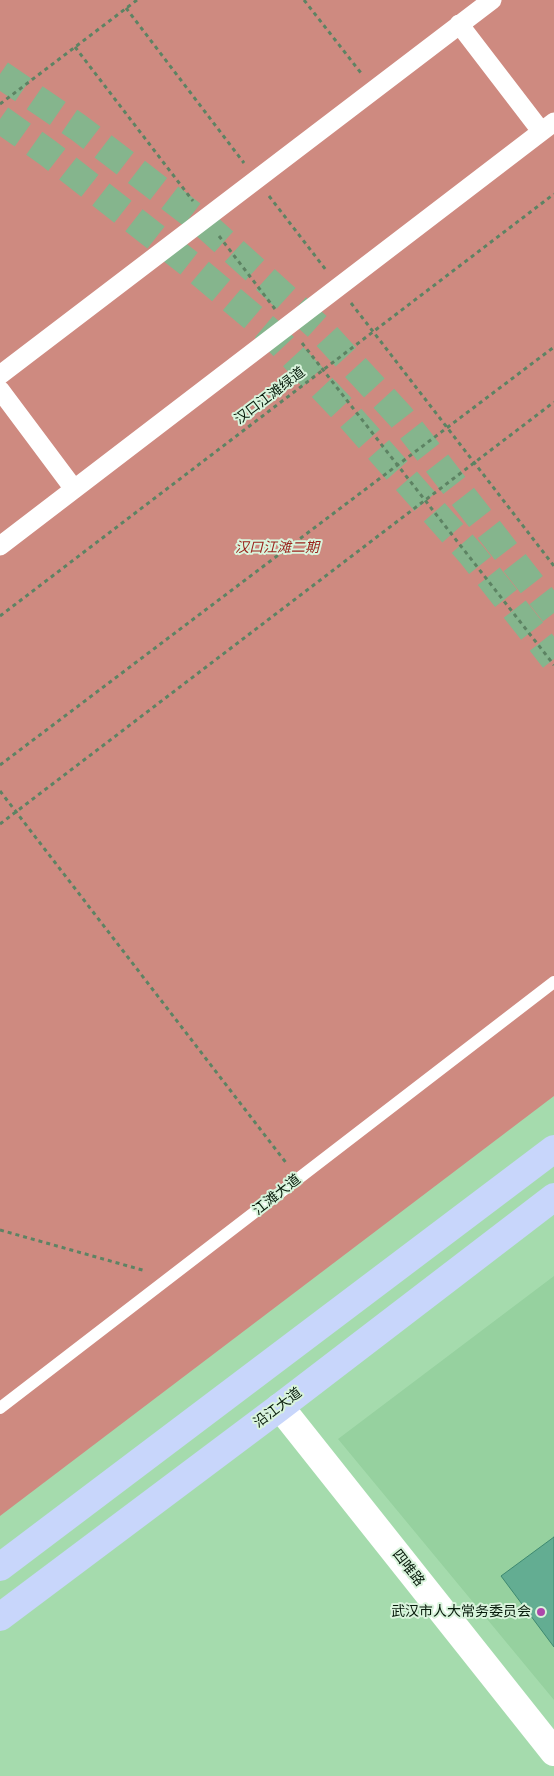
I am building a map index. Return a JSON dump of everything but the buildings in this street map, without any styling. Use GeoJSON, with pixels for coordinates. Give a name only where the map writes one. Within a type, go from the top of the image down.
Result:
{"type":"FeatureCollection","features":[{"type":"Feature","properties":{"kind":"main road"},"geometry":{"type":"LineString","coordinates":[[0,1567],[554,1149]]}},
{"type":"Feature","properties":{"kind":"main road","name":"沿江大道"},"geometry":{"type":"LineString","coordinates":[[0,1617],[280,1407],[554,1197]]}},
{"type":"Feature","properties":{"kind":"street"},"geometry":{"type":"LineString","coordinates":[[0,375],[492,0]]}},
{"type":"Feature","properties":{"kind":"street"},"geometry":{"type":"LineString","coordinates":[[0,546],[548,126],[459,24]]}},
{"type":"Feature","properties":{"kind":"street"},"geometry":{"type":"LineString","coordinates":[[0,390],[74,489]]}},
{"type":"Feature","properties":{"kind":"street","name":"四唯路"},"geometry":{"type":"LineString","coordinates":[[280,1407],[554,1752]]}},
{"type":"Feature","properties":{"kind":"lane","name":"江滩大道"},"geometry":{"type":"LineString","coordinates":[[0,1408],[554,982]]}},
{"type":"Feature","properties":{"kind":"path"},"geometry":{"type":"LineString","coordinates":[[0,104],[137,0]]}},
{"type":"Feature","properties":{"kind":"path"},"geometry":{"type":"LineString","coordinates":[[304,0],[374,90]]}},
{"type":"Feature","properties":{"kind":"path"},"geometry":{"type":"LineString","coordinates":[[126,8],[554,566]]}},
{"type":"Feature","properties":{"kind":"path"},"geometry":{"type":"LineString","coordinates":[[75,47],[288,326],[554,666]]}},
{"type":"Feature","properties":{"kind":"path","name":"汉口江滩绿道"},"geometry":{"type":"LineString","coordinates":[[0,616],[554,194]]}},
{"type":"Feature","properties":{"kind":"path"},"geometry":{"type":"LineString","coordinates":[[0,766],[554,347]]}},
{"type":"Feature","properties":{"kind":"path"},"geometry":{"type":"LineString","coordinates":[[0,824],[554,402]]}},
{"type":"Feature","properties":{"kind":"path"},"geometry":{"type":"LineString","coordinates":[[0,791],[298,1178]]}},
{"type":"Feature","properties":{"kind":"path"},"geometry":{"type":"LineString","coordinates":[[0,1230],[171,1278]]}},
{"type":"Feature","properties":{"kind":"shaded area"},"geometry":{"type":"Polygon","coordinates":[[[554,1276],[554,1700],[338,1439],[554,1276]]]}},
{"type":"Feature","properties":{"kind":"green space","name":"汉口江滩二期"},"geometry":{"type":"Polygon","coordinates":[[[0,0],[554,0],[554,1096],[0,1516],[0,0]]]}},
{"type":"Feature","properties":{"kind":"tunnel"},"geometry":{"type":"LineString","coordinates":[[0,74],[79,128],[203,223],[320,329],[401,417],[554,613]]}},
{"type":"Feature","properties":{"kind":"tunnel"},"geometry":{"type":"LineString","coordinates":[[0,119],[48,153],[191,265],[269,331],[350,417],[472,555],[554,659]]}},
{"type":"Feature","properties":{"kind":"place","name":"武汉市人大常务委员会"},"geometry":{"type":"Point","coordinates":[541,1612]}}]}
